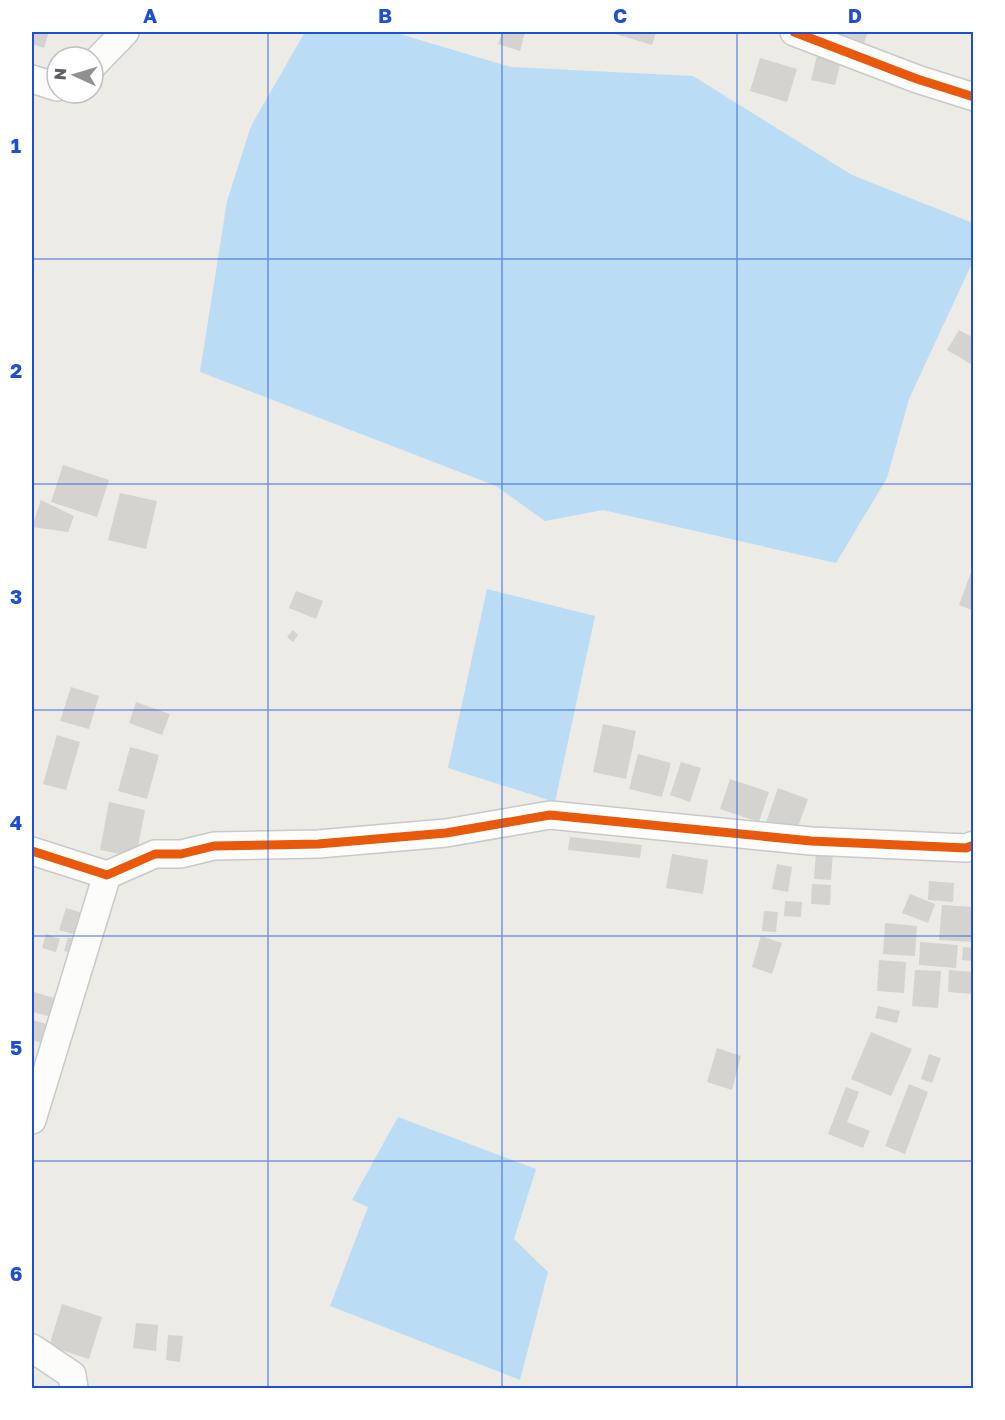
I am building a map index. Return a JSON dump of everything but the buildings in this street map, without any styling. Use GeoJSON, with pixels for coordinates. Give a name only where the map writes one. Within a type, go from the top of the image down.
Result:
{"type":"FeatureCollection","features":[{"type":"Feature","properties":{"kind":"street"},"geometry":{"type":"LineString","coordinates":[[105,53],[125,32]]}},
{"type":"Feature","properties":{"kind":"street"},"geometry":{"type":"LineString","coordinates":[[794,32],[917,79],[974,97]]}},
{"type":"Feature","properties":{"kind":"street"},"geometry":{"type":"LineString","coordinates":[[32,851],[107,875],[155,854],[182,854],[214,846],[318,844],[446,833],[550,815],[811,841],[966,848],[974,845]]}},
{"type":"Feature","properties":{"kind":"street"},"geometry":{"type":"LineString","coordinates":[[32,1120],[107,875]]}},
{"type":"Feature","properties":{"kind":"street"},"geometry":{"type":"LineString","coordinates":[[32,1348],[72,1375],[74,1389]]}},
{"type":"Feature","properties":{"kind":"water"},"geometry":{"type":"Polygon","coordinates":[[[305,32],[393,32],[511,67],[693,76],[852,175],[973,223],[973,261],[909,399],[887,478],[836,563],[603,510],[545,521],[496,486],[200,372],[227,201],[251,126],[305,32]]]}},
{"type":"Feature","properties":{"kind":"water"},"geometry":{"type":"Polygon","coordinates":[[[487,589],[595,616],[555,802],[448,768],[487,589]]]}},
{"type":"Feature","properties":{"kind":"water"},"geometry":{"type":"Polygon","coordinates":[[[398,1117],[536,1169],[514,1239],[548,1272],[520,1380],[330,1306],[368,1207],[352,1200],[398,1117]]]}},
{"type":"Feature","properties":{"kind":"cycle path"},"geometry":{"type":"LineString","coordinates":[[794,32],[917,79],[974,97]]}},
{"type":"Feature","properties":{"kind":"cycle path"},"geometry":{"type":"LineString","coordinates":[[32,851],[107,875],[155,854],[181,854],[214,846],[318,844],[446,833],[550,815],[811,841],[966,848],[974,845]]}}]}
